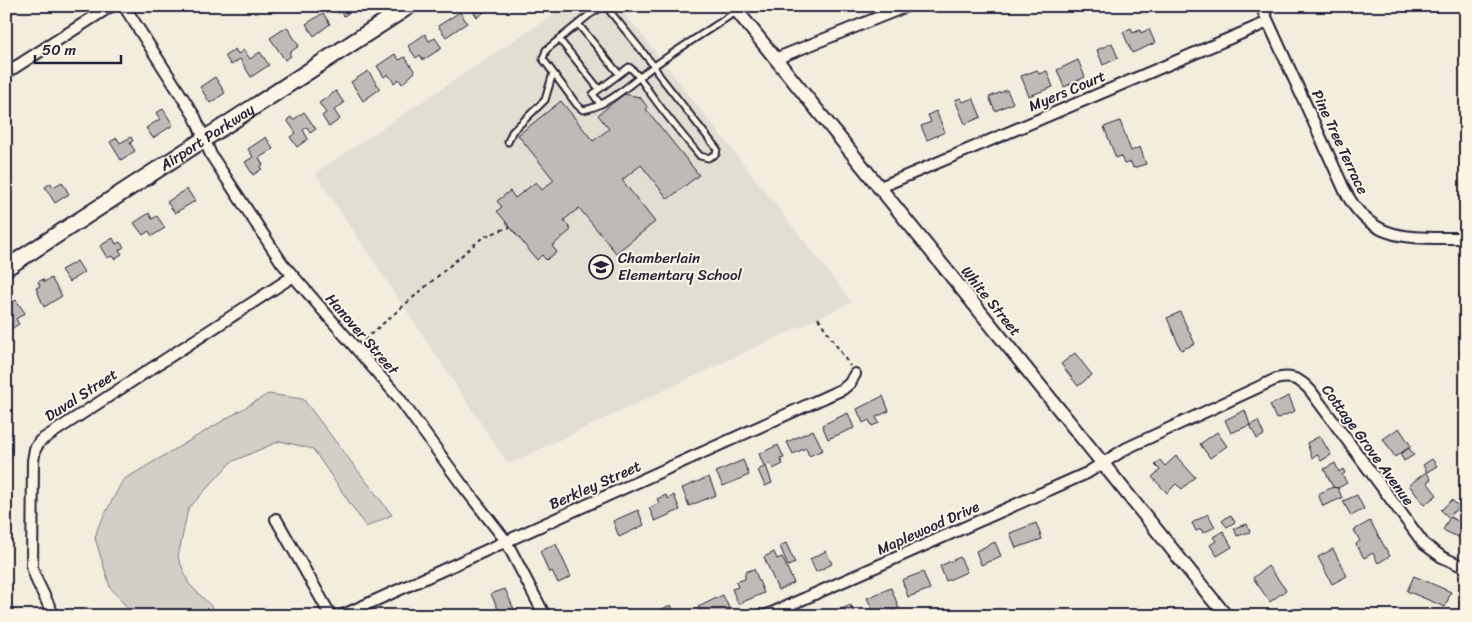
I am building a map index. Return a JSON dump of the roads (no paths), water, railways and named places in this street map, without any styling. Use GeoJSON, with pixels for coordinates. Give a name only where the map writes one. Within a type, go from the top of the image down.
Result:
{"type":"FeatureCollection","features":[{"type":"Feature","properties":{"kind":"main road","name":"Airport Parkway"},"geometry":{"type":"LineString","coordinates":[[6,268],[409,6]]}},
{"type":"Feature","properties":{"kind":"street"},"geometry":{"type":"LineString","coordinates":[[6,74],[111,6]]}},
{"type":"Feature","properties":{"kind":"street","name":"Hanover Street"},"geometry":{"type":"LineString","coordinates":[[124,6],[195,118],[211,155],[292,276],[399,398],[506,541],[545,616]]}},
{"type":"Feature","properties":{"kind":"street"},"geometry":{"type":"LineString","coordinates":[[776,59],[907,6]]}},
{"type":"Feature","properties":{"kind":"street","name":"Pine Tree Terrace"},"geometry":{"type":"LineString","coordinates":[[1261,6],[1344,189],[1362,216],[1377,228],[1396,234],[1466,238]]}},
{"type":"Feature","properties":{"kind":"street","name":"White Street"},"geometry":{"type":"LineString","coordinates":[[735,9],[1226,616]]}},
{"type":"Feature","properties":{"kind":"street","name":"Myers Court"},"geometry":{"type":"LineString","coordinates":[[878,188],[1268,22]]}},
{"type":"Feature","properties":{"kind":"street","name":"Duval Street"},"geometry":{"type":"LineString","coordinates":[[54,616],[36,581],[31,556],[33,461],[35,449],[40,440],[292,276]]}},
{"type":"Feature","properties":{"kind":"street","name":"Berkley Street"},"geometry":{"type":"LineString","coordinates":[[341,616],[843,389],[850,384],[855,374]]}},
{"type":"Feature","properties":{"kind":"street","name":"Cottage Grove Avenue"},"geometry":{"type":"LineString","coordinates":[[1103,465],[1127,448],[1276,379],[1292,377],[1302,382],[1310,390],[1424,544],[1442,557],[1466,568]]}},
{"type":"Feature","properties":{"kind":"street","name":"Maplewood Drive"},"geometry":{"type":"LineString","coordinates":[[765,616],[1103,465]]}},
{"type":"Feature","properties":{"kind":"street"},"geometry":{"type":"LineString","coordinates":[[276,519],[331,616]]}},
{"type":"Feature","properties":{"kind":"lane"},"geometry":{"type":"LineString","coordinates":[[600,104],[593,94],[629,66],[638,77],[700,156],[708,158],[716,154],[717,149],[658,75],[654,66],[608,10],[602,7],[578,24],[546,50],[543,58],[577,105],[583,110],[600,104],[638,77],[654,66],[735,9]]}},
{"type":"Feature","properties":{"kind":"lane"},"geometry":{"type":"LineString","coordinates":[[578,24],[619,74]]}},
{"type":"Feature","properties":{"kind":"lane"},"geometry":{"type":"LineString","coordinates":[[559,39],[599,89]]}},
{"type":"Feature","properties":{"kind":"lane"},"geometry":{"type":"LineString","coordinates":[[508,142],[512,132],[545,100],[553,73]]}},
{"type":"Feature","properties":{"kind":"place","name":"Chamberlain Elementary School"},"geometry":{"type":"Point","coordinates":[601,267]}}]}
